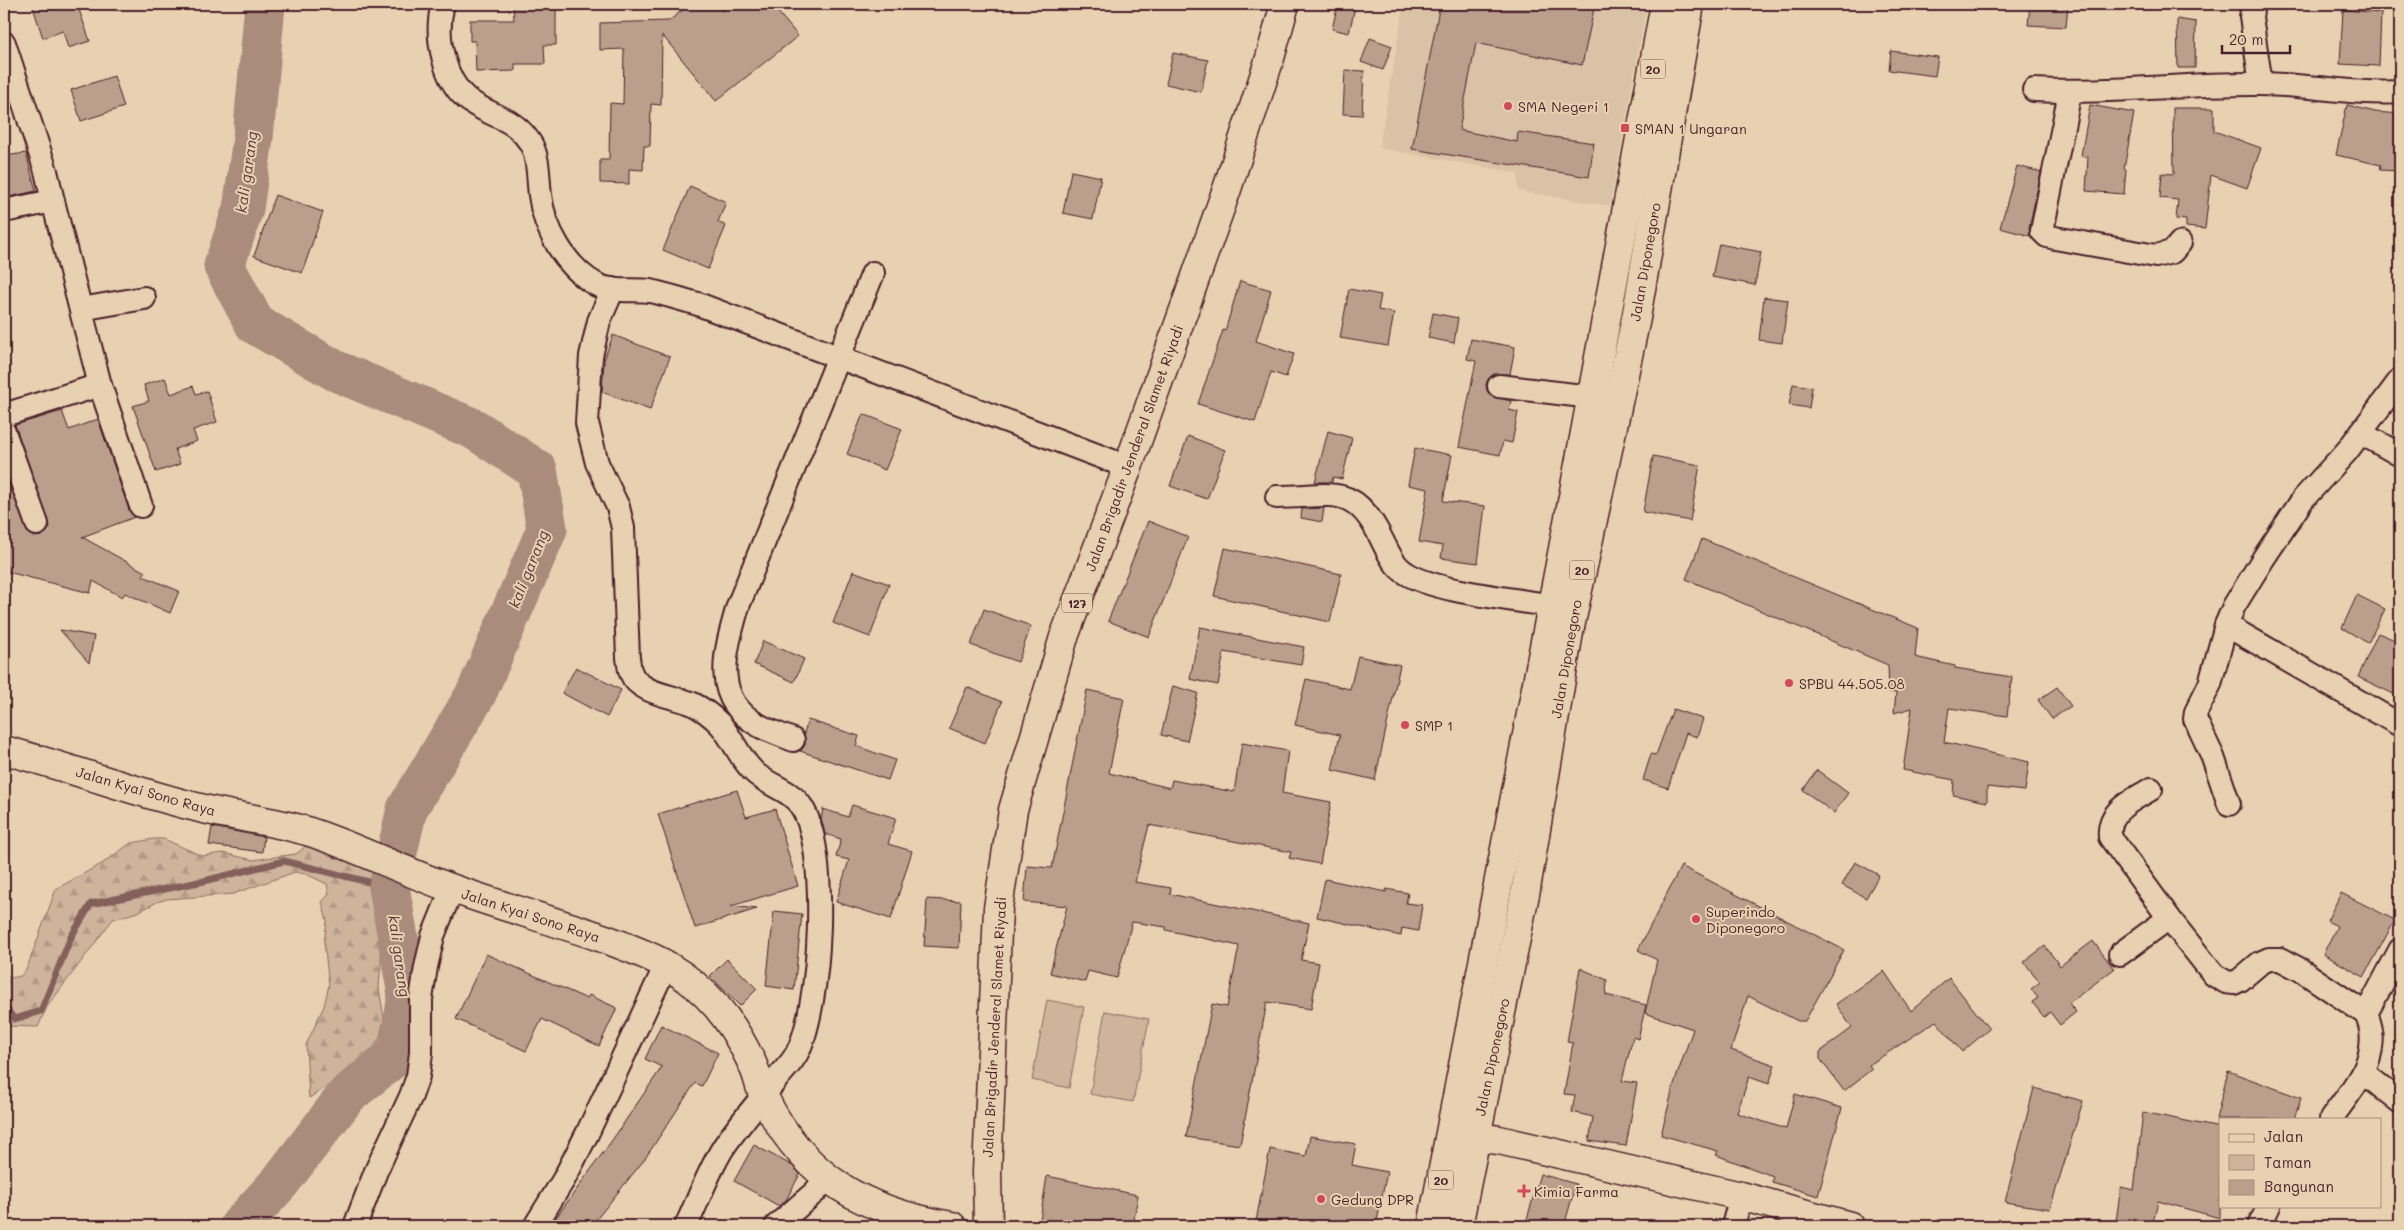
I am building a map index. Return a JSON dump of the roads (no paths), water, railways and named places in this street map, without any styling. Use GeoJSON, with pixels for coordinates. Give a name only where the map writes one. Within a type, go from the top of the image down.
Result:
{"type":"FeatureCollection","features":[{"type":"Feature","properties":{"kind":"main road","name":"Jalan Brigadir Jenderal Slamet Riyadi"},"geometry":{"type":"LineString","coordinates":[[988,1226],[987,1172],[998,908],[1012,810],[1064,637],[1128,467],[1227,189],[1270,58],[1285,4]]}},
{"type":"Feature","properties":{"kind":"main road","name":"Jalan Diponegoro"},"geometry":{"type":"LineString","coordinates":[[1432,1226],[1463,1135],[1526,889],[1569,632],[1596,516],[1636,318],[1665,76],[1665,4]]}},
{"type":"Feature","properties":{"kind":"main road","name":"Jalan Diponegoro"},"geometry":{"type":"LineString","coordinates":[[1458,1226],[1463,1135],[1522,757],[1591,397],[1665,76],[1690,4]]}},
{"type":"Feature","properties":{"kind":"main road","name":"Jalan Kyai Sono Raya"},"geometry":{"type":"LineString","coordinates":[[4,750],[197,808],[286,825],[329,839],[401,870],[452,889],[640,951],[666,965],[709,996],[725,1016],[752,1063],[763,1095],[792,1142],[827,1178],[862,1200],[892,1212],[923,1221],[952,1226]]}},
{"type":"Feature","properties":{"kind":"main road"},"geometry":{"type":"LineString","coordinates":[[1522,757],[1549,760]]}},
{"type":"Feature","properties":{"kind":"main road"},"geometry":{"type":"LineString","coordinates":[[1463,1135],[1741,1196],[1850,1226]]}},
{"type":"Feature","properties":{"kind":"street"},"geometry":{"type":"LineString","coordinates":[[443,4],[440,26],[441,50],[454,87],[464,99],[514,125],[525,134],[534,149],[543,215],[549,230],[564,253],[586,276],[598,285],[614,289],[650,291],[698,304],[1128,467]]}},
{"type":"Feature","properties":{"kind":"street"},"geometry":{"type":"LineString","coordinates":[[2253,4],[2251,17],[2261,84]]}},
{"type":"Feature","properties":{"kind":"street"},"geometry":{"type":"LineString","coordinates":[[4,43],[46,171],[100,385],[141,506]]}},
{"type":"Feature","properties":{"kind":"street"},"geometry":{"type":"LineString","coordinates":[[2034,90],[2070,92],[2261,84],[2350,93],[2400,92]]}},
{"type":"Feature","properties":{"kind":"street"},"geometry":{"type":"LineString","coordinates":[[2070,92],[2042,231],[2047,236],[2055,238],[2156,256],[2172,252],[2180,243]]}},
{"type":"Feature","properties":{"kind":"street"},"geometry":{"type":"LineString","coordinates":[[4,211],[53,201]]}},
{"type":"Feature","properties":{"kind":"street"},"geometry":{"type":"LineString","coordinates":[[793,740],[760,726],[733,703],[726,686],[726,659],[738,606],[874,273]]}},
{"type":"Feature","properties":{"kind":"street"},"geometry":{"type":"LineString","coordinates":[[614,289],[598,321],[591,356],[586,423],[597,463],[618,506],[623,528],[628,658],[631,674],[641,684],[655,692],[695,705],[708,714],[720,724],[742,759],[754,772],[801,805],[808,820],[813,840],[818,877],[818,953],[813,1006],[797,1054],[724,1146],[686,1226]]}},
{"type":"Feature","properties":{"kind":"street"},"geometry":{"type":"LineString","coordinates":[[81,310],[144,298]]}},
{"type":"Feature","properties":{"kind":"street"},"geometry":{"type":"LineString","coordinates":[[2229,804],[2213,757],[2195,719],[2196,712],[2210,684],[2226,625],[2234,606],[2262,559],[2303,499],[2361,433],[2400,380]]}},
{"type":"Feature","properties":{"kind":"street"},"geometry":{"type":"LineString","coordinates":[[4,415],[100,385]]}},
{"type":"Feature","properties":{"kind":"street"},"geometry":{"type":"LineString","coordinates":[[1499,386],[1591,397]]}},
{"type":"Feature","properties":{"kind":"street"},"geometry":{"type":"LineString","coordinates":[[4,432],[37,524]]}},
{"type":"Feature","properties":{"kind":"street"},"geometry":{"type":"LineString","coordinates":[[2361,433],[2400,455]]}},
{"type":"Feature","properties":{"kind":"street"},"geometry":{"type":"LineString","coordinates":[[1277,497],[1319,494],[1349,500],[1366,511],[1395,564],[1406,574],[1444,586],[1552,606]]}},
{"type":"Feature","properties":{"kind":"street"},"geometry":{"type":"LineString","coordinates":[[2226,625],[2400,725]]}},
{"type":"Feature","properties":{"kind":"street"},"geometry":{"type":"LineString","coordinates":[[2152,789],[2119,809],[2110,824],[2110,837],[2168,918],[2208,968],[2220,979],[2234,983],[2260,963],[2269,959],[2280,959],[2301,970],[2366,1014],[2372,1027],[2372,1049],[2364,1073],[2332,1118]]}},
{"type":"Feature","properties":{"kind":"street"},"geometry":{"type":"LineString","coordinates":[[355,1226],[376,1171],[411,1096],[418,1076],[421,1053],[421,999],[426,967],[433,936],[452,889]]}},
{"type":"Feature","properties":{"kind":"street"},"geometry":{"type":"LineString","coordinates":[[2120,954],[2168,918]]}},
{"type":"Feature","properties":{"kind":"street"},"geometry":{"type":"LineString","coordinates":[[2366,1014],[2400,950]]}},
{"type":"Feature","properties":{"kind":"street"},"geometry":{"type":"LineString","coordinates":[[535,1226],[564,1179],[587,1134],[666,965]]}},
{"type":"Feature","properties":{"kind":"street"},"geometry":{"type":"LineString","coordinates":[[2364,1073],[2400,1102]]}},
{"type":"Feature","properties":{"kind":"street"},"geometry":{"type":"LineString","coordinates":[[776,1226],[827,1178]]}},
{"type":"Feature","properties":{"kind":"street"},"geometry":{"type":"LineString","coordinates":[[1733,1226],[1741,1196]]}},
{"type":"Feature","properties":{"kind":"street"},"geometry":{"type":"LineString","coordinates":[[2259,1226],[2268,1208]]}},
{"type":"Feature","properties":{"kind":"waterway","name":"kali garang"},"geometry":{"type":"LineString","coordinates":[[240,1226],[280,1182],[347,1095],[399,1053],[408,995],[389,887],[407,809],[476,694],[547,529],[537,470],[474,429],[336,371],[255,324],[224,266],[243,209],[253,138],[265,4]]}},
{"type":"Feature","properties":{"kind":"waterway"},"geometry":{"type":"LineString","coordinates":[[4,1006],[14,1019],[41,1011],[71,937],[91,904],[204,881],[284,861],[389,887]]}},
{"type":"Feature","properties":{"kind":"place","name":"SMA Negeri 1"},"geometry":{"type":"Point","coordinates":[1508,106]}},
{"type":"Feature","properties":{"kind":"place","name":"SMAN 1 Ungaran"},"geometry":{"type":"Point","coordinates":[1625,128]}},
{"type":"Feature","properties":{"kind":"place","name":"SPBU 44.505.08"},"geometry":{"type":"Point","coordinates":[1789,683]}},
{"type":"Feature","properties":{"kind":"place","name":"SMP 1"},"geometry":{"type":"Point","coordinates":[1405,725]}},
{"type":"Feature","properties":{"kind":"place","name":"Superindo Diponegoro"},"geometry":{"type":"Point","coordinates":[1696,919]}},
{"type":"Feature","properties":{"kind":"place","name":"Kimia Farma"},"geometry":{"type":"Point","coordinates":[1524,1191]}},
{"type":"Feature","properties":{"kind":"place","name":"Gedung DPR"},"geometry":{"type":"Point","coordinates":[1321,1199]}}]}
